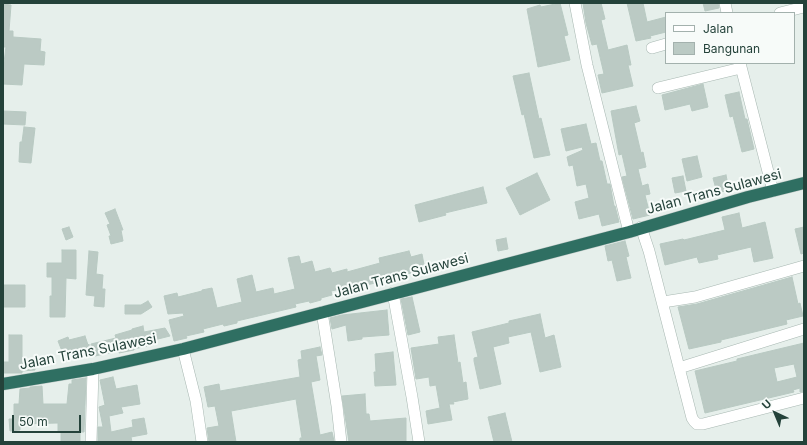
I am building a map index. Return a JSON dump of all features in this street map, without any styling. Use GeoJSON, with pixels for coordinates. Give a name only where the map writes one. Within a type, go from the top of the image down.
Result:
{"type":"FeatureCollection","features":[{"type":"Feature","properties":{"kind":"highway","name":"Jalan Trans Sulawesi"},"geometry":{"type":"LineString","coordinates":[[3,384],[93,369],[183,349],[629,232],[641,227],[804,183]]}},
{"type":"Feature","properties":{"kind":"street"},"geometry":{"type":"LineString","coordinates":[[575,3],[586,65],[629,232]]}},
{"type":"Feature","properties":{"kind":"street"},"geometry":{"type":"LineString","coordinates":[[784,12],[804,7]]}},
{"type":"Feature","properties":{"kind":"street"},"geometry":{"type":"LineString","coordinates":[[652,48],[665,44]]}},
{"type":"Feature","properties":{"kind":"street"},"geometry":{"type":"LineString","coordinates":[[658,88],[741,66],[773,191]]}},
{"type":"Feature","properties":{"kind":"street"},"geometry":{"type":"LineString","coordinates":[[641,227],[663,302],[692,418],[697,424],[703,424],[804,398]]}},
{"type":"Feature","properties":{"kind":"street"},"geometry":{"type":"LineString","coordinates":[[663,302],[695,297],[804,266]]}},
{"type":"Feature","properties":{"kind":"street"},"geometry":{"type":"LineString","coordinates":[[393,293],[412,397],[418,442]]}},
{"type":"Feature","properties":{"kind":"street"},"geometry":{"type":"LineString","coordinates":[[322,312],[337,406],[341,442]]}},
{"type":"Feature","properties":{"kind":"street"},"geometry":{"type":"LineString","coordinates":[[679,368],[804,329]]}},
{"type":"Feature","properties":{"kind":"street"},"geometry":{"type":"LineString","coordinates":[[183,349],[196,401],[202,442]]}},
{"type":"Feature","properties":{"kind":"street"},"geometry":{"type":"LineString","coordinates":[[91,442],[93,369]]}},
{"type":"Feature","properties":{"kind":"building"},"geometry":{"type":"Polygon","coordinates":[[[560,3],[568,35],[564,36],[570,60],[538,67],[527,9],[540,5],[541,7],[560,3]]]}},
{"type":"Feature","properties":{"kind":"building"},"geometry":{"type":"Polygon","coordinates":[[[583,3],[601,3],[605,19],[601,20],[608,50],[627,45],[631,65],[628,65],[633,86],[602,93],[598,75],[604,74],[597,44],[592,45],[586,23],[583,3]]]}},
{"type":"Feature","properties":{"kind":"building"},"geometry":{"type":"Polygon","coordinates":[[[627,3],[643,3],[647,22],[665,17],[665,32],[650,36],[651,38],[636,41],[627,3]]]}},
{"type":"Feature","properties":{"kind":"building"},"geometry":{"type":"Polygon","coordinates":[[[703,3],[718,3],[719,8],[705,11],[703,3]]]}},
{"type":"Feature","properties":{"kind":"building"},"geometry":{"type":"Polygon","coordinates":[[[3,4],[11,5],[9,31],[13,31],[13,37],[41,39],[40,51],[45,52],[44,65],[24,64],[22,85],[3,84],[6,47],[3,47],[3,4]]]}},
{"type":"Feature","properties":{"kind":"building"},"geometry":{"type":"Polygon","coordinates":[[[529,73],[539,119],[541,118],[550,155],[534,158],[524,114],[522,115],[513,76],[529,73]]]}},
{"type":"Feature","properties":{"kind":"building"},"geometry":{"type":"Polygon","coordinates":[[[703,84],[708,107],[692,111],[690,104],[665,110],[662,95],[703,84]]]}},
{"type":"Feature","properties":{"kind":"building"},"geometry":{"type":"Polygon","coordinates":[[[739,92],[754,149],[742,152],[733,116],[730,117],[725,95],[739,92]]]}},
{"type":"Feature","properties":{"kind":"building"},"geometry":{"type":"Polygon","coordinates":[[[636,106],[640,121],[634,123],[646,167],[638,169],[642,186],[648,184],[650,194],[645,195],[650,215],[633,219],[622,177],[627,176],[622,154],[619,155],[611,111],[636,106]]]}},
{"type":"Feature","properties":{"kind":"building"},"geometry":{"type":"Polygon","coordinates":[[[3,111],[26,112],[25,125],[3,124],[3,111]]]}},
{"type":"Feature","properties":{"kind":"building"},"geometry":{"type":"Polygon","coordinates":[[[586,124],[591,144],[596,143],[607,184],[610,184],[619,222],[602,226],[599,214],[579,219],[575,202],[589,198],[586,184],[577,186],[573,165],[569,166],[567,157],[583,150],[582,147],[566,151],[561,129],[586,124]]]}},
{"type":"Feature","properties":{"kind":"building"},"geometry":{"type":"Polygon","coordinates":[[[24,127],[35,128],[31,163],[19,162],[20,142],[22,142],[24,127]]]}},
{"type":"Feature","properties":{"kind":"building"},"geometry":{"type":"Polygon","coordinates":[[[697,156],[702,177],[687,181],[682,159],[697,156]]]}},
{"type":"Feature","properties":{"kind":"building"},"geometry":{"type":"Polygon","coordinates":[[[537,173],[550,200],[520,215],[506,188],[537,173]]]}},
{"type":"Feature","properties":{"kind":"building"},"geometry":{"type":"Polygon","coordinates":[[[726,175],[729,190],[717,193],[713,178],[726,175]]]}},
{"type":"Feature","properties":{"kind":"building"},"geometry":{"type":"Polygon","coordinates":[[[683,176],[686,191],[675,193],[672,178],[683,176]]]}},
{"type":"Feature","properties":{"kind":"building"},"geometry":{"type":"Polygon","coordinates":[[[483,187],[487,203],[445,213],[446,215],[419,222],[415,205],[483,187]]]}},
{"type":"Feature","properties":{"kind":"building"},"geometry":{"type":"Polygon","coordinates":[[[115,209],[123,230],[121,230],[123,241],[111,244],[109,236],[111,236],[107,225],[110,224],[105,213],[115,209]]]}},
{"type":"Feature","properties":{"kind":"building"},"geometry":{"type":"Polygon","coordinates":[[[739,213],[742,228],[765,222],[773,258],[754,262],[751,247],[717,255],[718,259],[699,263],[697,257],[665,265],[660,244],[725,230],[722,217],[739,213]]]}},
{"type":"Feature","properties":{"kind":"building"},"geometry":{"type":"Polygon","coordinates":[[[69,227],[73,237],[66,240],[62,229],[69,227]]]}},
{"type":"Feature","properties":{"kind":"building"},"geometry":{"type":"Polygon","coordinates":[[[804,227],[804,253],[801,254],[795,229],[804,227]]]}},
{"type":"Feature","properties":{"kind":"building"},"geometry":{"type":"Polygon","coordinates":[[[506,238],[508,249],[498,251],[496,240],[506,238]]]}},
{"type":"Feature","properties":{"kind":"building"},"geometry":{"type":"Polygon","coordinates":[[[625,241],[629,256],[626,257],[631,278],[617,281],[612,260],[608,261],[605,246],[625,241]]]}},
{"type":"Feature","properties":{"kind":"building"},"geometry":{"type":"Polygon","coordinates":[[[62,250],[76,250],[76,279],[66,278],[65,317],[50,317],[52,277],[47,277],[47,263],[62,263],[62,250]]]}},
{"type":"Feature","properties":{"kind":"building"},"geometry":{"type":"Polygon","coordinates":[[[89,251],[98,252],[96,274],[103,275],[102,289],[105,289],[104,307],[94,306],[95,296],[86,295],[89,251]]]}},
{"type":"Feature","properties":{"kind":"building"},"geometry":{"type":"Polygon","coordinates":[[[409,251],[411,257],[422,254],[425,270],[385,279],[385,281],[331,291],[332,295],[321,298],[321,300],[310,303],[309,301],[295,304],[296,307],[237,321],[237,323],[224,326],[223,324],[203,329],[204,332],[186,336],[187,338],[174,341],[169,320],[184,316],[183,313],[168,314],[164,296],[177,293],[178,297],[212,288],[217,308],[242,302],[237,279],[252,275],[256,292],[273,288],[274,294],[295,289],[288,258],[299,256],[301,264],[312,261],[315,272],[330,268],[332,273],[347,269],[347,272],[380,263],[379,258],[409,251]]]}},
{"type":"Feature","properties":{"kind":"building"},"geometry":{"type":"Polygon","coordinates":[[[792,277],[798,304],[800,303],[803,316],[786,320],[787,324],[689,349],[678,307],[697,304],[792,277]]]}},
{"type":"Feature","properties":{"kind":"building"},"geometry":{"type":"Polygon","coordinates":[[[3,285],[25,285],[25,307],[3,307],[3,285]]]}},
{"type":"Feature","properties":{"kind":"building"},"geometry":{"type":"Polygon","coordinates":[[[412,297],[420,332],[408,335],[401,299],[412,297]]]}},
{"type":"Feature","properties":{"kind":"building"},"geometry":{"type":"Polygon","coordinates":[[[148,301],[152,307],[141,314],[125,314],[125,305],[141,305],[148,301]]]}},
{"type":"Feature","properties":{"kind":"building"},"geometry":{"type":"Polygon","coordinates":[[[387,310],[389,335],[362,337],[362,339],[348,341],[346,325],[332,329],[330,318],[342,315],[387,310]]]}},
{"type":"Feature","properties":{"kind":"building"},"geometry":{"type":"Polygon","coordinates":[[[540,314],[545,338],[554,335],[561,367],[540,372],[531,332],[508,337],[509,343],[493,347],[501,384],[480,389],[474,361],[474,358],[478,357],[472,332],[540,314]]]}},
{"type":"Feature","properties":{"kind":"building"},"geometry":{"type":"Polygon","coordinates":[[[143,326],[144,332],[165,328],[170,336],[146,342],[147,346],[134,350],[119,353],[119,351],[95,356],[93,355],[91,344],[116,338],[115,335],[143,326]]]}},
{"type":"Feature","properties":{"kind":"building"},"geometry":{"type":"Polygon","coordinates":[[[9,335],[22,335],[22,363],[35,363],[35,370],[22,371],[22,373],[3,373],[3,362],[9,362],[9,335]]]}},
{"type":"Feature","properties":{"kind":"building"},"geometry":{"type":"Polygon","coordinates":[[[454,335],[458,363],[460,362],[463,383],[466,382],[468,399],[453,402],[454,404],[449,404],[452,420],[428,424],[426,411],[440,408],[436,385],[430,386],[429,377],[416,379],[411,348],[439,344],[438,337],[454,335]]]}},
{"type":"Feature","properties":{"kind":"building"},"geometry":{"type":"Polygon","coordinates":[[[85,336],[88,345],[89,344],[89,356],[81,358],[79,350],[64,356],[58,341],[68,337],[69,340],[85,336]]]}},
{"type":"Feature","properties":{"kind":"building"},"geometry":{"type":"Polygon","coordinates":[[[804,343],[804,391],[800,392],[800,388],[793,390],[794,392],[705,413],[695,371],[737,361],[737,359],[804,343]],[[794,364],[774,368],[777,382],[797,377],[794,364]]]}},
{"type":"Feature","properties":{"kind":"building"},"geometry":{"type":"Polygon","coordinates":[[[320,347],[322,355],[316,356],[320,380],[311,382],[320,435],[332,432],[334,441],[300,442],[300,438],[302,438],[296,399],[231,411],[236,442],[209,442],[207,428],[219,426],[215,406],[208,407],[204,387],[219,384],[220,391],[300,377],[298,360],[302,359],[301,351],[320,347]]]}},
{"type":"Feature","properties":{"kind":"building"},"geometry":{"type":"Polygon","coordinates":[[[393,352],[396,385],[375,386],[375,354],[393,352]]]}},
{"type":"Feature","properties":{"kind":"building"},"geometry":{"type":"Polygon","coordinates":[[[113,377],[116,389],[137,385],[140,404],[121,407],[123,413],[109,416],[111,432],[133,427],[132,420],[144,418],[147,434],[131,437],[132,442],[98,442],[98,427],[103,427],[99,407],[105,405],[100,380],[113,377]]]}},
{"type":"Feature","properties":{"kind":"building"},"geometry":{"type":"Polygon","coordinates":[[[86,378],[84,432],[80,432],[80,442],[61,442],[61,432],[58,432],[58,423],[20,424],[20,430],[10,431],[9,419],[14,419],[14,404],[19,404],[20,389],[42,386],[43,404],[67,404],[69,384],[72,384],[72,380],[86,378]]]}},
{"type":"Feature","properties":{"kind":"building"},"geometry":{"type":"Polygon","coordinates":[[[365,394],[366,414],[369,414],[370,421],[406,418],[406,442],[349,442],[342,396],[365,394]]]}},
{"type":"Feature","properties":{"kind":"building"},"geometry":{"type":"Polygon","coordinates":[[[505,413],[512,442],[494,442],[488,417],[505,413]]]}}]}
